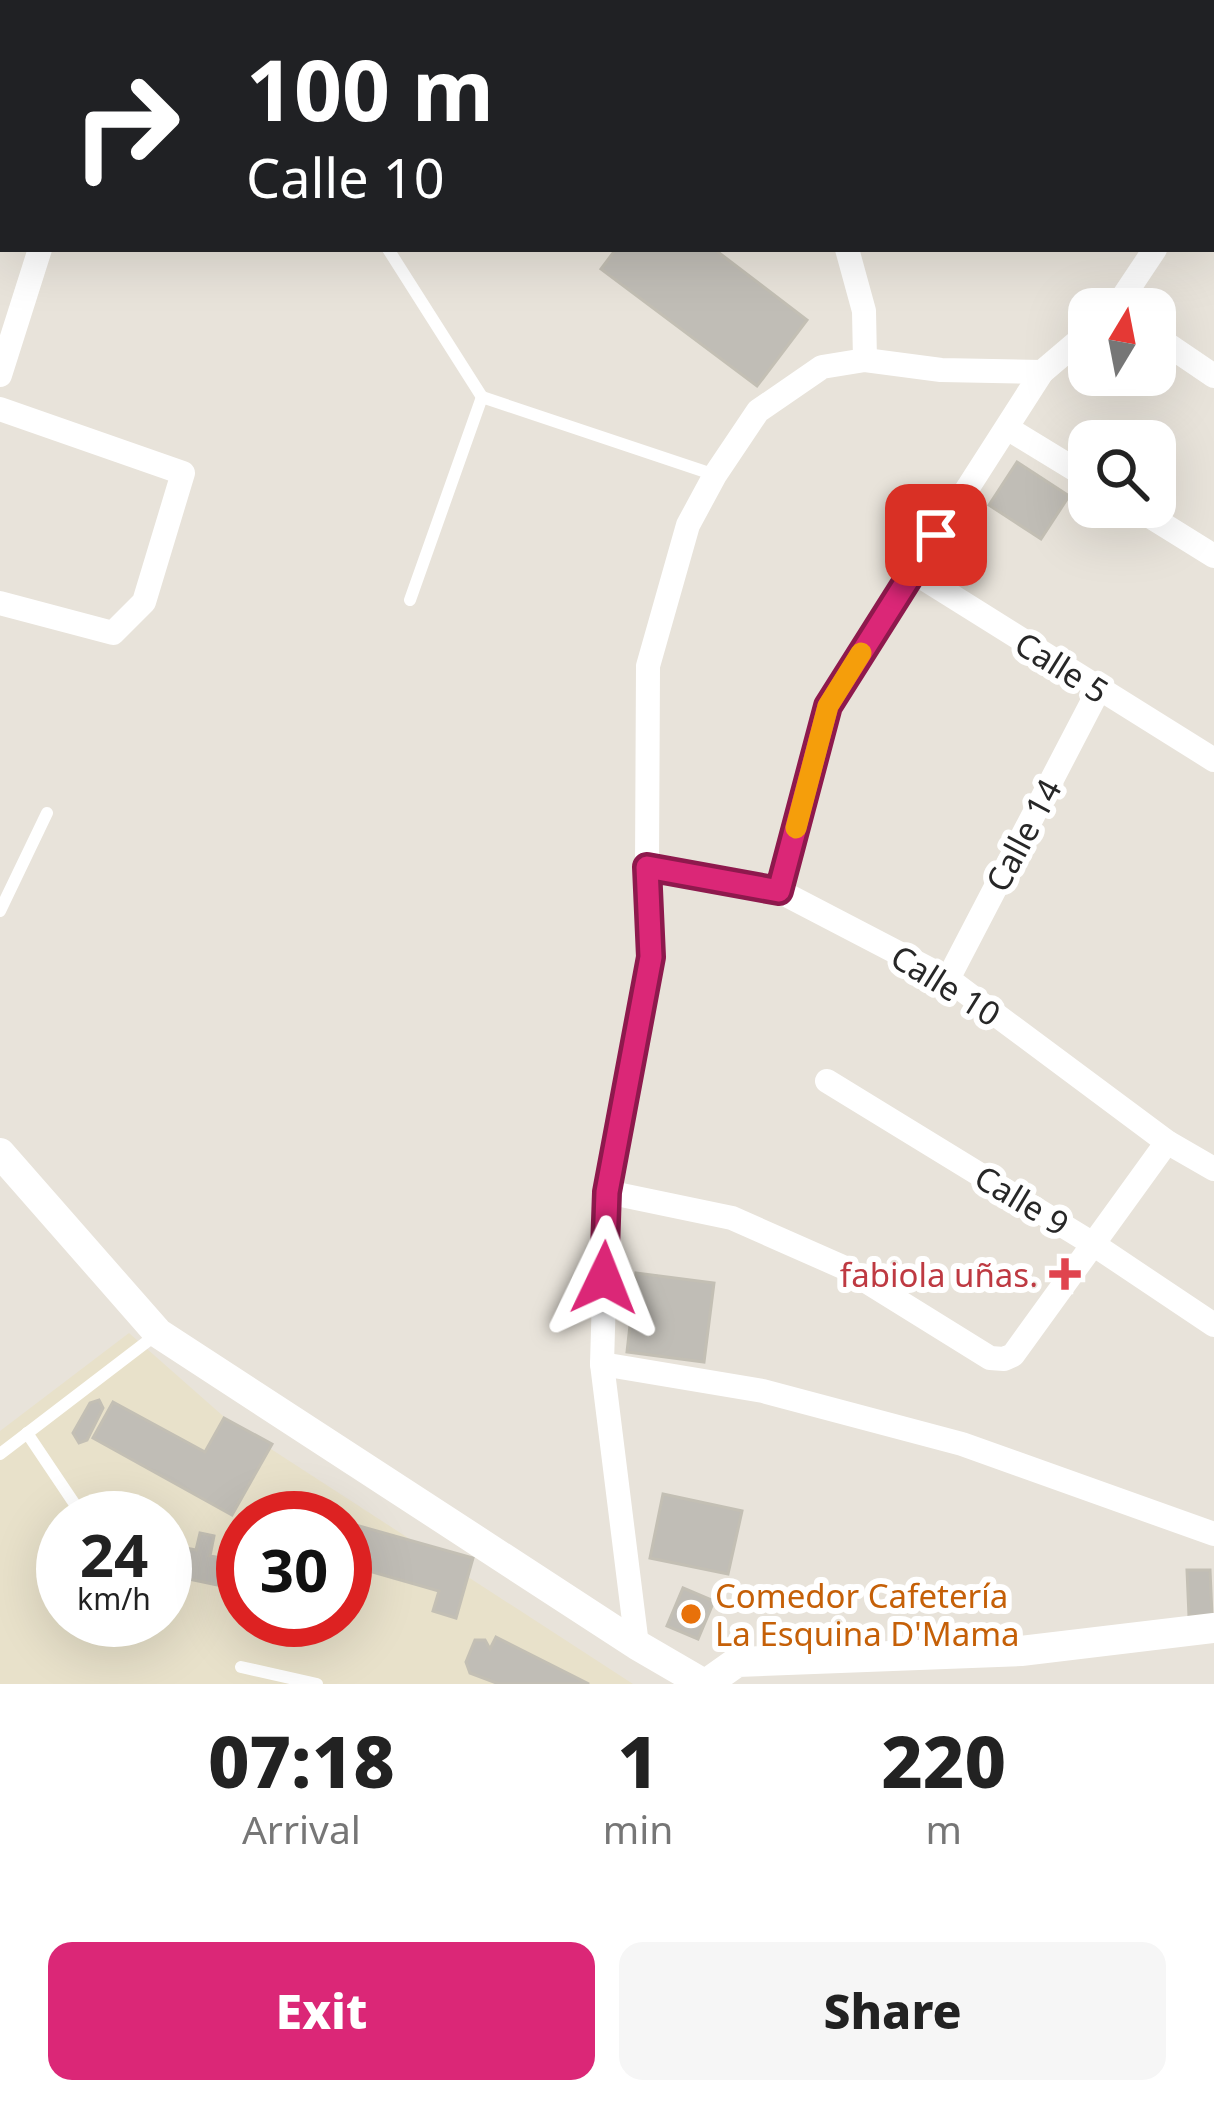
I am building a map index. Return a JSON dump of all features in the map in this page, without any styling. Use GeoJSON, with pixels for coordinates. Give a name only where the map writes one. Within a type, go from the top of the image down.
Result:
{"type":"FeatureCollection","features":[{"type":"Feature","properties":{"kind":"street"},"geometry":{"type":"LineString","coordinates":[[0,375],[39,252]]}},
{"type":"Feature","properties":{"kind":"street"},"geometry":{"type":"LineString","coordinates":[[849,252],[864,311],[865,360]]}},
{"type":"Feature","properties":{"kind":"street"},"geometry":{"type":"LineString","coordinates":[[1129,288],[1152,252]]}},
{"type":"Feature","properties":{"kind":"street"},"geometry":{"type":"LineString","coordinates":[[779,891],[828,706],[1042,372],[1068,350]]}},
{"type":"Feature","properties":{"kind":"street"},"geometry":{"type":"LineString","coordinates":[[1176,350],[1214,376]]}},
{"type":"Feature","properties":{"kind":"street"},"geometry":{"type":"LineString","coordinates":[[637,1645],[602,1364],[607,1192],[651,957],[648,666],[688,525],[758,411],[823,367],[865,360],[941,370],[1042,372]]}},
{"type":"Feature","properties":{"kind":"street"},"geometry":{"type":"LineString","coordinates":[[0,410],[183,473],[144,602],[113,632],[0,603]]}},
{"type":"Feature","properties":{"kind":"street"},"geometry":{"type":"LineString","coordinates":[[1007,428],[1068,465]]}},
{"type":"Feature","properties":{"kind":"street"},"geometry":{"type":"LineString","coordinates":[[1169,528],[1214,556]]}},
{"type":"Feature","properties":{"kind":"street","name":"Calle 5"},"geometry":{"type":"LineString","coordinates":[[912,571],[1214,760]]}},
{"type":"Feature","properties":{"kind":"street","name":"Calle 14"},"geometry":{"type":"LineString","coordinates":[[948,979],[1098,691]]}},
{"type":"Feature","properties":{"kind":"street","name":"Calle 10"},"geometry":{"type":"LineString","coordinates":[[647,867],[779,891],[948,979],[1168,1142],[1214,1169]]}},
{"type":"Feature","properties":{"kind":"street","name":"Calle 9"},"geometry":{"type":"LineString","coordinates":[[827,1081],[1094,1244],[1214,1325]]}},
{"type":"Feature","properties":{"kind":"street"},"geometry":{"type":"LineString","coordinates":[[607,1192],[732,1218],[845,1268],[990,1358],[1004,1359],[1013,1354],[1168,1142]]}},
{"type":"Feature","properties":{"kind":"street"},"geometry":{"type":"LineString","coordinates":[[0,1153],[158,1333],[637,1645],[705,1684],[737,1662],[1021,1651],[1214,1628]]}},
{"type":"Feature","properties":{"kind":"street"},"geometry":{"type":"LineString","coordinates":[[602,1364],[764,1391],[962,1444],[1214,1534]]}},
{"type":"Feature","properties":{"kind":"lane"},"geometry":{"type":"LineString","coordinates":[[390,252],[482,398],[715,475]]}},
{"type":"Feature","properties":{"kind":"lane"},"geometry":{"type":"LineString","coordinates":[[410,600],[482,398]]}},
{"type":"Feature","properties":{"kind":"lane"},"geometry":{"type":"LineString","coordinates":[[0,911],[47,813]]}},
{"type":"Feature","properties":{"kind":"lane"},"geometry":{"type":"LineString","coordinates":[[0,1454],[158,1333]]}},
{"type":"Feature","properties":{"kind":"lane"},"geometry":{"type":"LineString","coordinates":[[27,1433],[66,1491]]}},
{"type":"Feature","properties":{"kind":"lane"},"geometry":{"type":"LineString","coordinates":[[241,1666],[317,1684]]}},
{"type":"Feature","properties":{"kind":"shaded area"},"geometry":{"type":"Polygon","coordinates":[[[129,1333],[231,1423],[336,1491],[216,1491],[216,1647],[372,1647],[372,1515],[633,1684],[0,1684],[0,1431],[129,1333]]]}},
{"type":"Feature","properties":{"kind":"building"},"geometry":{"type":"Polygon","coordinates":[[[614,252],[718,252],[807,320],[757,386],[601,269],[614,252]]]}},
{"type":"Feature","properties":{"kind":"building"},"geometry":{"type":"Polygon","coordinates":[[[1017,462],[1068,495],[1041,539],[989,505],[1017,462]]]}},
{"type":"Feature","properties":{"kind":"building"},"geometry":{"type":"Polygon","coordinates":[[[636,1273],[714,1283],[704,1362],[627,1352],[636,1273]]]}},
{"type":"Feature","properties":{"kind":"building"},"geometry":{"type":"Polygon","coordinates":[[[99,1400],[103,1408],[87,1440],[79,1443],[73,1433],[90,1403],[99,1400]]]}},
{"type":"Feature","properties":{"kind":"building"},"geometry":{"type":"Polygon","coordinates":[[[113,1402],[205,1452],[224,1418],[272,1444],[246,1491],[216,1491],[216,1506],[93,1438],[113,1402]]]}},
{"type":"Feature","properties":{"kind":"building"},"geometry":{"type":"Polygon","coordinates":[[[663,1494],[742,1511],[728,1574],[650,1558],[663,1494]]]}},
{"type":"Feature","properties":{"kind":"building"},"geometry":{"type":"Polygon","coordinates":[[[372,1530],[473,1558],[456,1618],[433,1611],[439,1591],[372,1572],[372,1530]]]}},
{"type":"Feature","properties":{"kind":"building"},"geometry":{"type":"Polygon","coordinates":[[[200,1533],[214,1536],[210,1556],[216,1557],[216,1585],[192,1580],[192,1549],[196,1550],[200,1533]]]}},
{"type":"Feature","properties":{"kind":"building"},"geometry":{"type":"Polygon","coordinates":[[[1187,1570],[1210,1570],[1212,1615],[1189,1616],[1187,1570]]]}},
{"type":"Feature","properties":{"kind":"building","name":"Comedor Cafetería La Esquina D'Mama"},"geometry":{"type":"Polygon","coordinates":[[[683,1588],[714,1601],[698,1639],[667,1626],[683,1588]]]}},
{"type":"Feature","properties":{"kind":"building"},"geometry":{"type":"Polygon","coordinates":[[[496,1637],[589,1684],[499,1684],[470,1673],[466,1662],[475,1640],[485,1640],[490,1649],[496,1637]]]}},
{"type":"Feature","properties":{"kind":"slow traffic"},"geometry":{"type":"LineString","coordinates":[[796,828],[828,706],[861,653]]}},
{"type":"Feature","properties":{"kind":"place","name":"fabiola uñas."},"geometry":{"type":"Point","coordinates":[1065,1274]}},
{"type":"Feature","properties":{"kind":"place","name":"Comedor Cafetería La Esquina D'Mama"},"geometry":{"type":"Point","coordinates":[691,1614]}},
{"type":"Feature","properties":{"kind":"route"},"geometry":{"type":"LineString","coordinates":[[604,1278],[607,1192],[651,957],[647,867],[779,891],[828,706],[936,535]]}}]}
